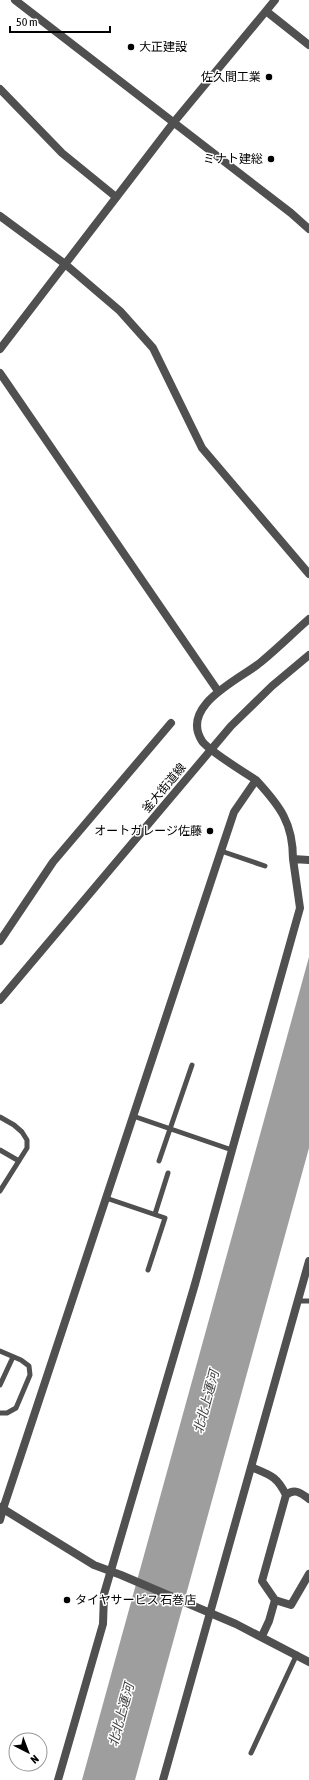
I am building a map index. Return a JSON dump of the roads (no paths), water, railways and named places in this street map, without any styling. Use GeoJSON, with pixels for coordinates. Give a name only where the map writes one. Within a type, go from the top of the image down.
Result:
{"type":"FeatureCollection","features":[{"type":"Feature","properties":{"kind":"street"},"geometry":{"type":"LineString","coordinates":[[15,0],[291,213],[309,229]]}},
{"type":"Feature","properties":{"kind":"street"},"geometry":{"type":"LineString","coordinates":[[0,349],[174,122],[275,0]]}},
{"type":"Feature","properties":{"kind":"street"},"geometry":{"type":"LineString","coordinates":[[266,11],[309,45]]}},
{"type":"Feature","properties":{"kind":"street"},"geometry":{"type":"LineString","coordinates":[[0,89],[62,153],[116,197]]}},
{"type":"Feature","properties":{"kind":"street"},"geometry":{"type":"LineString","coordinates":[[0,216],[65,264],[120,311],[153,348],[202,448],[309,574]]}},
{"type":"Feature","properties":{"kind":"street"},"geometry":{"type":"LineString","coordinates":[[0,373],[218,691]]}},
{"type":"Feature","properties":{"kind":"street"},"geometry":{"type":"LineString","coordinates":[[58,1780],[103,1624],[104,1594],[196,1284],[300,908],[293,859],[293,841],[289,827],[275,802],[256,780],[212,750],[202,741],[198,724],[202,707],[218,691],[260,663],[309,619]]}},
{"type":"Feature","properties":{"kind":"street","name":"釜大街道線"},"geometry":{"type":"LineString","coordinates":[[0,1000],[231,726],[272,686],[309,655]]}},
{"type":"Feature","properties":{"kind":"street"},"geometry":{"type":"LineString","coordinates":[[0,941],[53,862],[171,723]]}},
{"type":"Feature","properties":{"kind":"street"},"geometry":{"type":"LineString","coordinates":[[0,1520],[2,1508],[106,1198],[220,850],[234,812],[256,780]]}},
{"type":"Feature","properties":{"kind":"street"},"geometry":{"type":"LineString","coordinates":[[293,859],[309,860]]}},
{"type":"Feature","properties":{"kind":"street"},"geometry":{"type":"LineString","coordinates":[[164,1780],[309,1261]]}},
{"type":"Feature","properties":{"kind":"street"},"geometry":{"type":"LineString","coordinates":[[251,1467],[270,1475],[279,1482],[286,1494]]}},
{"type":"Feature","properties":{"kind":"street"},"geometry":{"type":"LineString","coordinates":[[309,1499],[298,1491],[291,1491],[286,1494],[262,1581],[275,1600],[291,1605],[309,1574]]}},
{"type":"Feature","properties":{"kind":"street"},"geometry":{"type":"LineString","coordinates":[[2,1508],[94,1564],[122,1574],[262,1636],[309,1662]]}},
{"type":"Feature","properties":{"kind":"street"},"geometry":{"type":"LineString","coordinates":[[262,1636],[269,1621],[275,1600]]}},
{"type":"Feature","properties":{"kind":"lane"},"geometry":{"type":"LineString","coordinates":[[220,850],[265,866]]}},
{"type":"Feature","properties":{"kind":"lane"},"geometry":{"type":"LineString","coordinates":[[159,1161],[192,1065]]}},
{"type":"Feature","properties":{"kind":"lane"},"geometry":{"type":"LineString","coordinates":[[133,1116],[232,1150]]}},
{"type":"Feature","properties":{"kind":"lane"},"geometry":{"type":"LineString","coordinates":[[0,1117],[14,1125],[22,1132],[27,1140],[27,1148],[0,1191]]}},
{"type":"Feature","properties":{"kind":"lane"},"geometry":{"type":"LineString","coordinates":[[0,1150],[19,1161]]}},
{"type":"Feature","properties":{"kind":"lane"},"geometry":{"type":"LineString","coordinates":[[155,1214],[168,1173]]}},
{"type":"Feature","properties":{"kind":"lane"},"geometry":{"type":"LineString","coordinates":[[106,1198],[165,1218],[148,1270]]}},
{"type":"Feature","properties":{"kind":"lane"},"geometry":{"type":"LineString","coordinates":[[298,1302],[309,1301]]}},
{"type":"Feature","properties":{"kind":"lane"},"geometry":{"type":"LineString","coordinates":[[0,1351],[29,1366],[30,1375],[16,1408],[7,1413],[0,1413]]}},
{"type":"Feature","properties":{"kind":"lane"},"geometry":{"type":"LineString","coordinates":[[0,1385],[13,1357]]}},
{"type":"Feature","properties":{"kind":"lane"},"geometry":{"type":"LineString","coordinates":[[250,1753],[297,1654]]}},
{"type":"Feature","properties":{"kind":"water","name":"北北上運河"},"geometry":{"type":"Polygon","coordinates":[[[309,957],[309,1148],[135,1780],[82,1780],[309,957]]]}},
{"type":"Feature","properties":{"kind":"place","name":"大正建設"},"geometry":{"type":"Point","coordinates":[131,47]}},
{"type":"Feature","properties":{"kind":"place","name":"佐久間工業"},"geometry":{"type":"Point","coordinates":[269,77]}},
{"type":"Feature","properties":{"kind":"place","name":"ミナト建総"},"geometry":{"type":"Point","coordinates":[271,159]}},
{"type":"Feature","properties":{"kind":"place","name":"オートガレージ佐藤"},"geometry":{"type":"Point","coordinates":[210,831]}},
{"type":"Feature","properties":{"kind":"place","name":"タイヤサービス 石巻店"},"geometry":{"type":"Point","coordinates":[67,1600]}}]}
